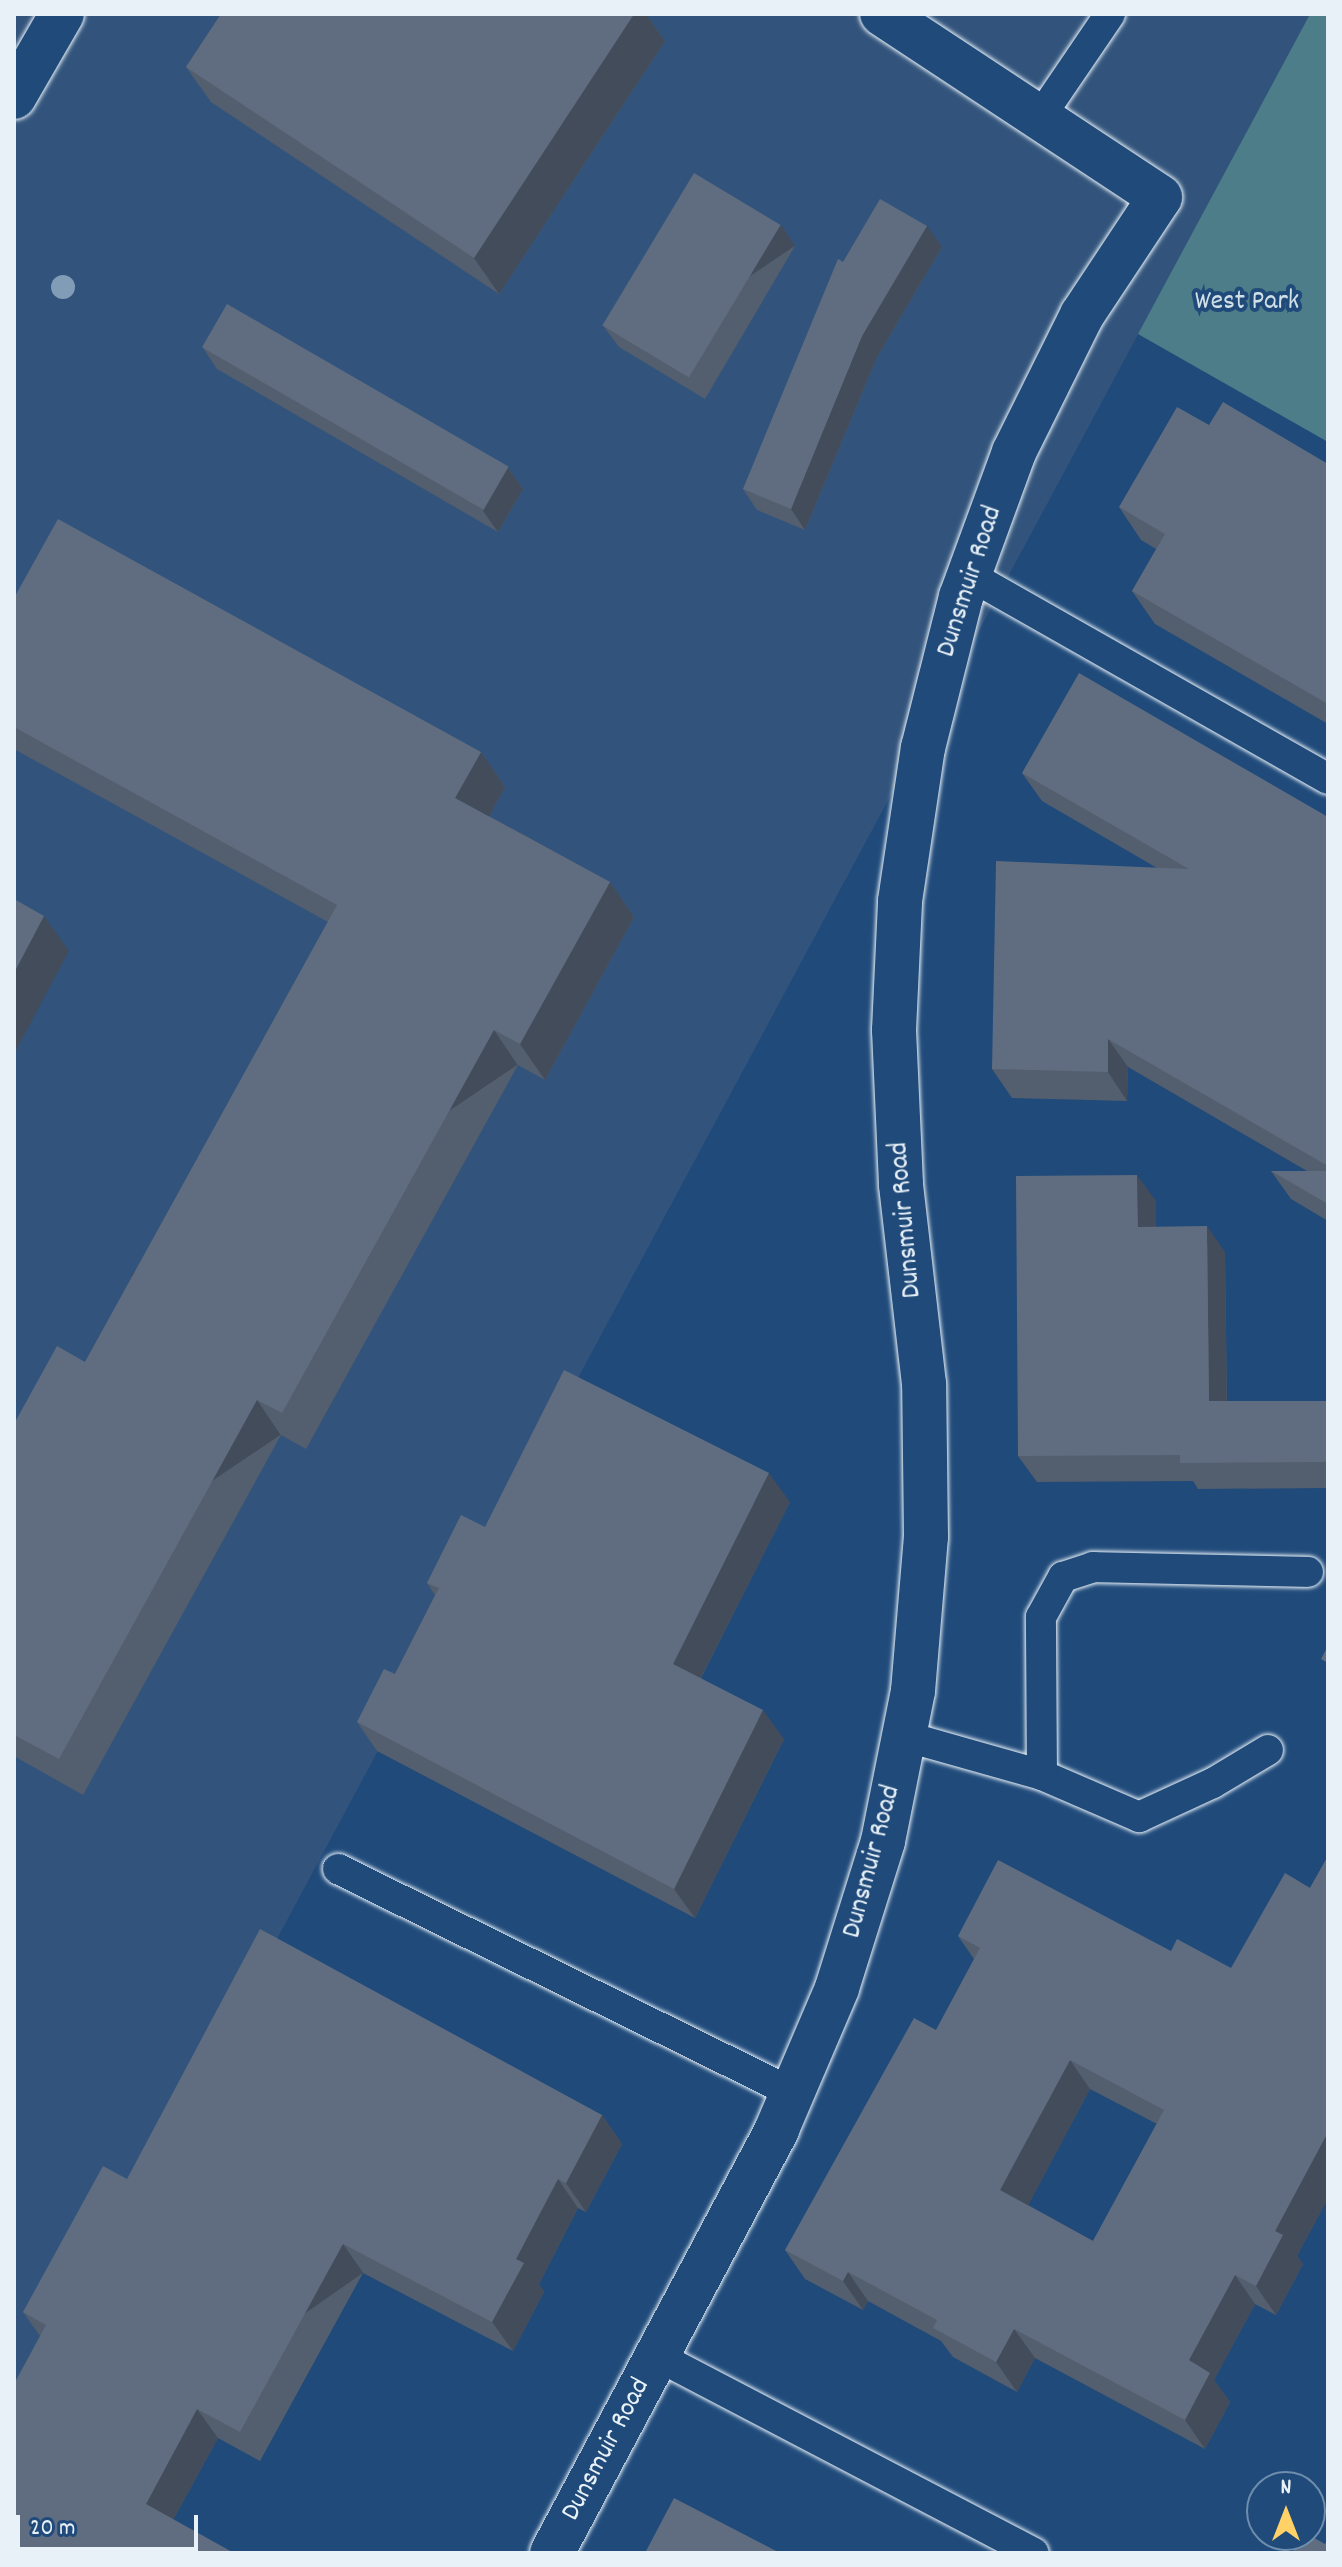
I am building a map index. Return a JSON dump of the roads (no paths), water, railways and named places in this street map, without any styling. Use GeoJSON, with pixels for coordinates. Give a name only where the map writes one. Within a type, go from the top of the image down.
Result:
{"type":"FeatureCollection","features":[{"type":"Feature","properties":{"kind":"street"},"geometry":{"type":"LineString","coordinates":[[14,97],[62,14]]}},
{"type":"Feature","properties":{"kind":"street","name":"Dunsmuir Road"},"geometry":{"type":"LineString","coordinates":[[552,2553],[793,2093],[847,1959],[883,1841],[904,1736],[926,1537],[924,1384],[901,1184],[894,1030],[900,901],[923,748],[969,575],[1014,452],[1082,315],[1160,197],[882,14]]}},
{"type":"Feature","properties":{"kind":"lane"},"geometry":{"type":"LineString","coordinates":[[1040,117],[1110,14]]}},
{"type":"Feature","properties":{"kind":"lane"},"geometry":{"type":"LineString","coordinates":[[969,575],[1328,779]]}},
{"type":"Feature","properties":{"kind":"lane"},"geometry":{"type":"LineString","coordinates":[[1042,1775],[1041,1617],[1063,1577],[1093,1567],[1308,1572]]}},
{"type":"Feature","properties":{"kind":"lane"},"geometry":{"type":"LineString","coordinates":[[904,1736],[1042,1775],[1139,1817],[1213,1783],[1268,1750]]}},
{"type":"Feature","properties":{"kind":"lane"},"geometry":{"type":"LineString","coordinates":[[338,1869],[793,2093]]}},
{"type":"Feature","properties":{"kind":"lane"},"geometry":{"type":"LineString","coordinates":[[657,2356],[1034,2553]]}},
{"type":"Feature","properties":{"kind":"park label","name":"West Park"},"geometry":{"type":"Point","coordinates":[1247,303]}}]}
